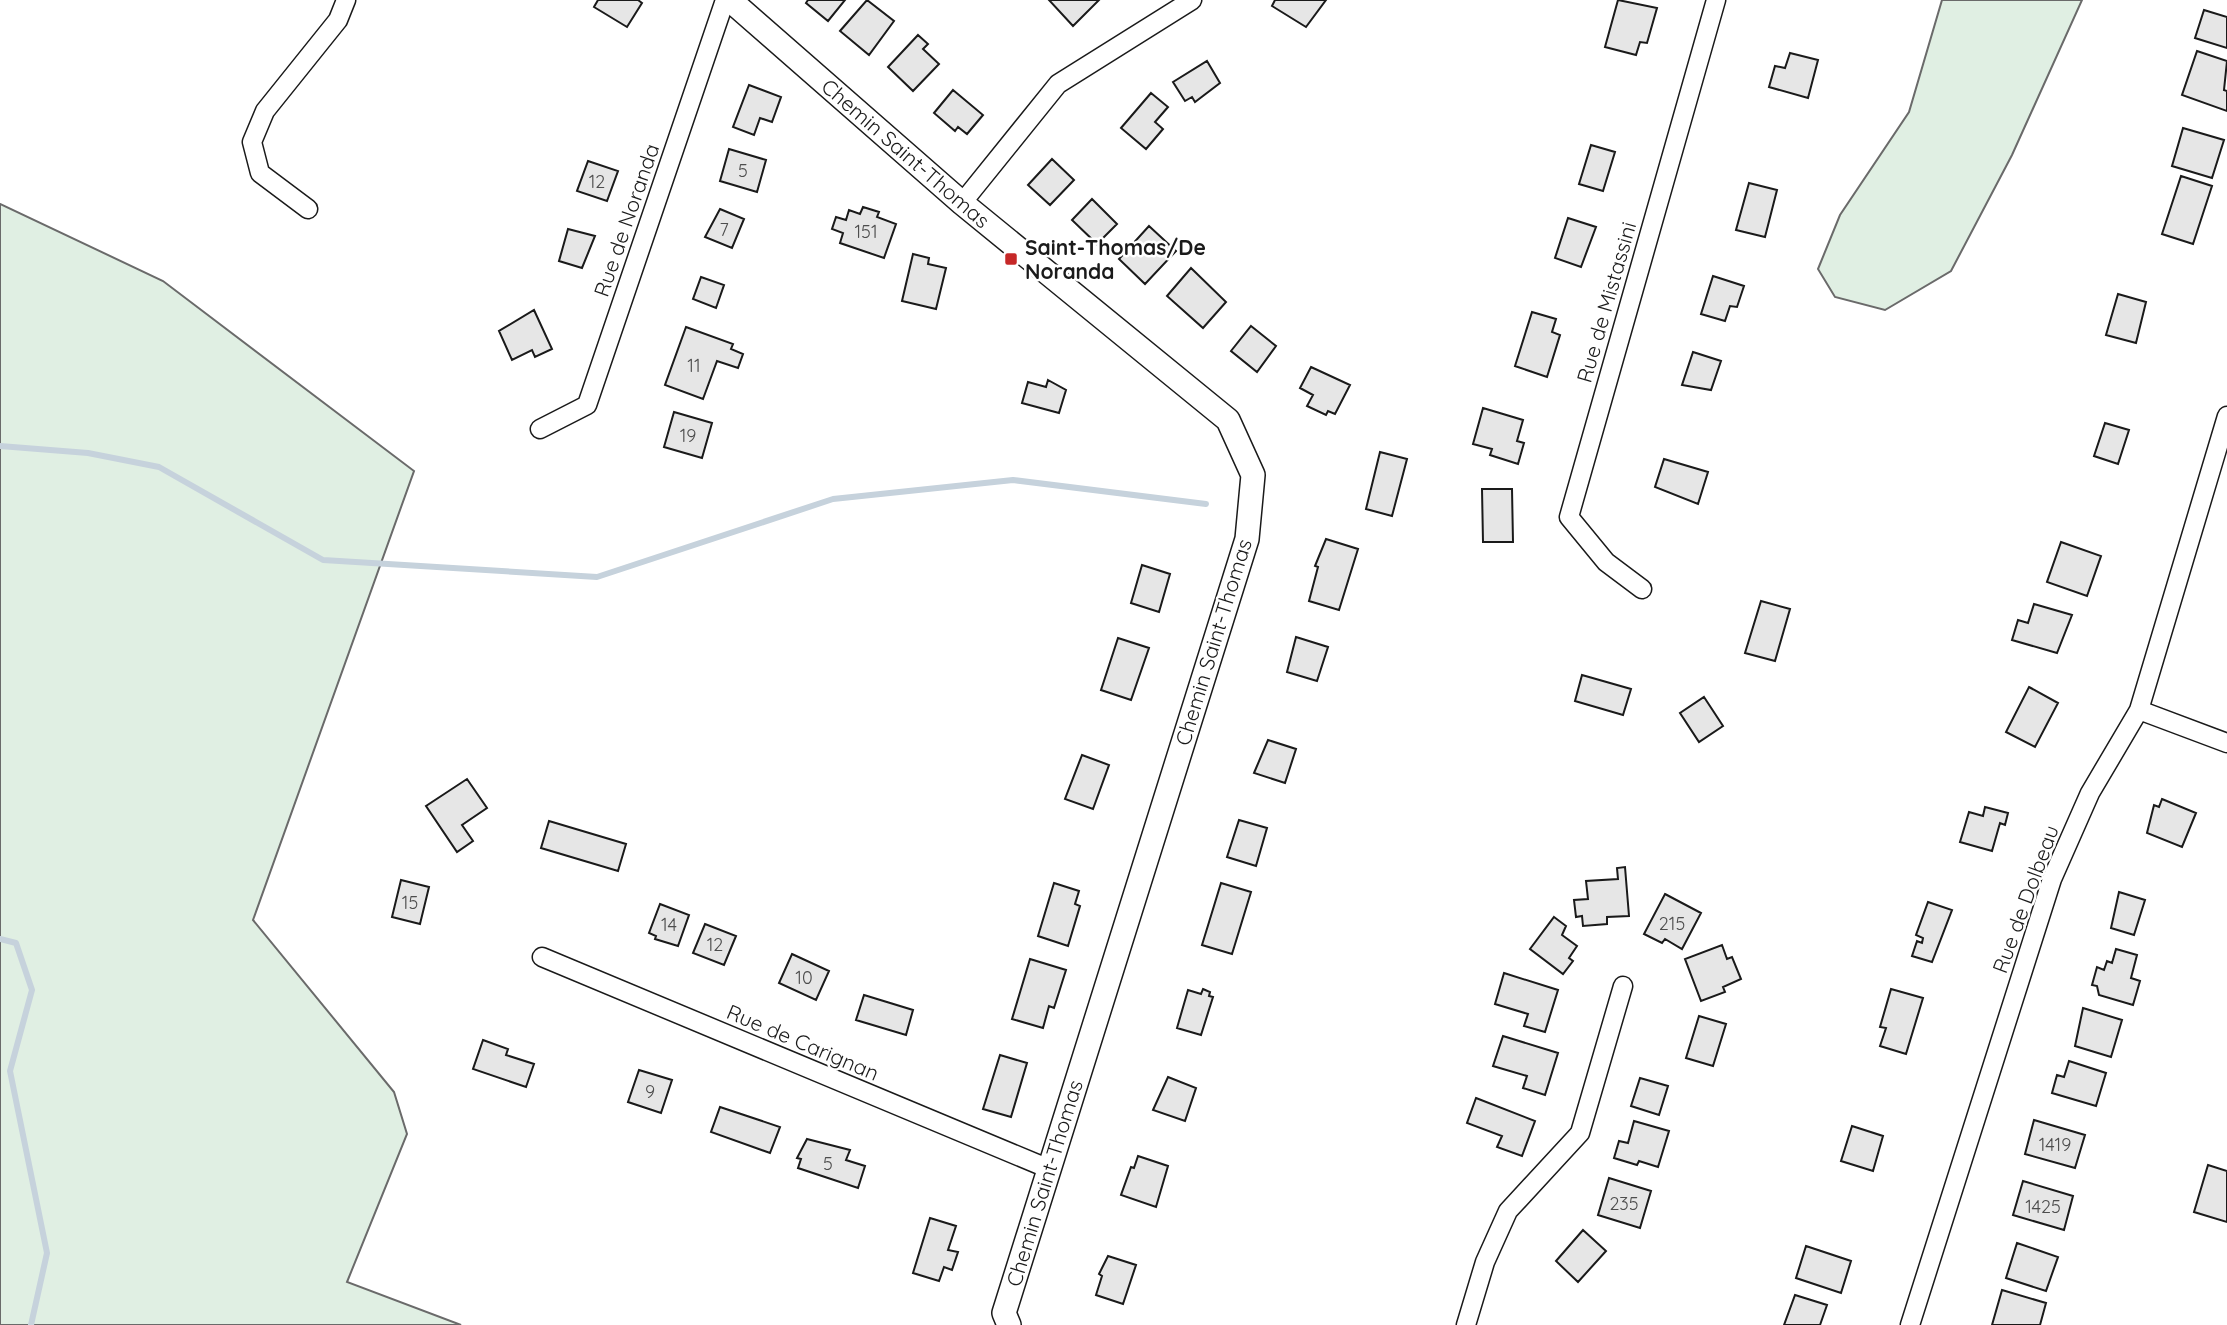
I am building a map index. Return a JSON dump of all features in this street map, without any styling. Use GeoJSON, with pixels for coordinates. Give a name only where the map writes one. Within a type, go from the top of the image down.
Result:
{"type":"FeatureCollection","features":[{"type":"Feature","properties":{"kind":"street"},"geometry":{"type":"LineString","coordinates":[[308,209],[260,173],[252,142],[265,111],[338,20],[346,0]]}},
{"type":"Feature","properties":{"kind":"street","name":"Rue de Noranda"},"geometry":{"type":"LineString","coordinates":[[540,429],[587,405],[725,0]]}},
{"type":"Feature","properties":{"kind":"street","name":"Chemin Saint-Thomas"},"geometry":{"type":"LineString","coordinates":[[730,0],[962,203],[1228,420],[1253,475],[1247,539],[1047,1168],[1004,1313],[1009,1325]]}},
{"type":"Feature","properties":{"kind":"street"},"geometry":{"type":"LineString","coordinates":[[962,203],[1058,84],[1192,0]]}},
{"type":"Feature","properties":{"kind":"street","name":"Rue de Mistassini"},"geometry":{"type":"LineString","coordinates":[[1642,589],[1606,562],[1569,517],[1716,0]]}},
{"type":"Feature","properties":{"kind":"street","name":"Rue de Dolbeau"},"geometry":{"type":"LineString","coordinates":[[1910,1325],[2052,879],[2090,793],[2139,710],[2227,416]]}},
{"type":"Feature","properties":{"kind":"street"},"geometry":{"type":"LineString","coordinates":[[2139,710],[2227,743]]}},
{"type":"Feature","properties":{"kind":"street","name":"Rue de Carignan"},"geometry":{"type":"LineString","coordinates":[[542,957],[1047,1168]]}},
{"type":"Feature","properties":{"kind":"street"},"geometry":{"type":"LineString","coordinates":[[1466,1325],[1485,1262],[1508,1211],[1580,1133],[1623,986]]}},
{"type":"Feature","properties":{"kind":"green space"},"geometry":{"type":"Polygon","coordinates":[[[1942,0],[2082,0],[2012,155],[1951,271],[1885,310],[1835,297],[1818,269],[1840,215],[1909,112],[1942,0]]]}},
{"type":"Feature","properties":{"kind":"green space"},"geometry":{"type":"Polygon","coordinates":[[[0,204],[163,281],[414,471],[253,920],[394,1092],[407,1134],[347,1282],[461,1325],[0,1325],[0,204]]]}},
{"type":"Feature","properties":{"kind":"building"},"geometry":{"type":"Polygon","coordinates":[[[598,0],[638,0],[642,3],[627,27],[594,7],[598,0]]]}},
{"type":"Feature","properties":{"kind":"building"},"geometry":{"type":"Polygon","coordinates":[[[808,0],[845,0],[828,21],[806,3],[808,0]]]}},
{"type":"Feature","properties":{"kind":"building"},"geometry":{"type":"Polygon","coordinates":[[[867,0],[894,21],[869,55],[840,31],[867,0]]]}},
{"type":"Feature","properties":{"kind":"building"},"geometry":{"type":"Polygon","coordinates":[[[1049,0],[1099,0],[1073,26],[1049,0]]]}},
{"type":"Feature","properties":{"kind":"building"},"geometry":{"type":"Polygon","coordinates":[[[1275,0],[1326,0],[1306,27],[1272,6],[1275,0]]]}},
{"type":"Feature","properties":{"kind":"building"},"geometry":{"type":"Polygon","coordinates":[[[1618,0],[1657,8],[1647,43],[1640,42],[1636,55],[1605,47],[1618,0]]]}},
{"type":"Feature","properties":{"kind":"building"},"geometry":{"type":"Polygon","coordinates":[[[2204,10],[2227,17],[2227,48],[2195,38],[2204,10]]]}},
{"type":"Feature","properties":{"kind":"building"},"geometry":{"type":"Polygon","coordinates":[[[918,35],[928,44],[923,49],[939,64],[913,91],[888,67],[918,35]]]}},
{"type":"Feature","properties":{"kind":"building"},"geometry":{"type":"Polygon","coordinates":[[[2197,51],[2227,61],[2224,90],[2227,91],[2227,111],[2182,95],[2197,51]]]}},
{"type":"Feature","properties":{"kind":"building"},"geometry":{"type":"Polygon","coordinates":[[[1790,53],[1818,60],[1808,98],[1769,87],[1775,66],[1785,68],[1790,53]]]}},
{"type":"Feature","properties":{"kind":"building"},"geometry":{"type":"Polygon","coordinates":[[[1207,61],[1220,83],[1195,102],[1192,97],[1185,101],[1173,82],[1207,61]]]}},
{"type":"Feature","properties":{"kind":"building"},"geometry":{"type":"Polygon","coordinates":[[[749,85],[781,97],[772,122],[760,118],[754,135],[733,127],[749,85]]]}},
{"type":"Feature","properties":{"kind":"building"},"geometry":{"type":"Polygon","coordinates":[[[953,90],[983,115],[967,134],[958,127],[955,131],[934,113],[953,90]]]}},
{"type":"Feature","properties":{"kind":"building"},"geometry":{"type":"Polygon","coordinates":[[[1151,93],[1168,107],[1155,122],[1163,129],[1146,149],[1121,128],[1151,93]]]}},
{"type":"Feature","properties":{"kind":"building"},"geometry":{"type":"Polygon","coordinates":[[[2183,128],[2224,140],[2212,178],[2172,166],[2183,128]]]}},
{"type":"Feature","properties":{"kind":"building"},"geometry":{"type":"Polygon","coordinates":[[[1591,145],[1615,152],[1603,191],[1579,184],[1591,145]]]}},
{"type":"Feature","properties":{"kind":"building"},"geometry":{"type":"Polygon","coordinates":[[[729,149],[766,160],[757,192],[720,181],[729,149]]]}},
{"type":"Feature","properties":{"kind":"building"},"geometry":{"type":"Polygon","coordinates":[[[1052,159],[1074,180],[1050,205],[1028,185],[1052,159]]]}},
{"type":"Feature","properties":{"kind":"building"},"geometry":{"type":"Polygon","coordinates":[[[588,161],[618,171],[607,201],[577,191],[588,161]]]}},
{"type":"Feature","properties":{"kind":"building"},"geometry":{"type":"Polygon","coordinates":[[[2181,176],[2212,186],[2193,244],[2162,234],[2181,176]]]}},
{"type":"Feature","properties":{"kind":"building"},"geometry":{"type":"Polygon","coordinates":[[[1749,183],[1777,190],[1765,237],[1736,230],[1749,183]]]}},
{"type":"Feature","properties":{"kind":"building"},"geometry":{"type":"Polygon","coordinates":[[[1092,199],[1117,224],[1097,244],[1072,220],[1092,199]]]}},
{"type":"Feature","properties":{"kind":"building"},"geometry":{"type":"Polygon","coordinates":[[[863,207],[879,212],[877,217],[896,224],[884,258],[840,243],[843,233],[832,229],[836,217],[846,220],[849,210],[860,214],[863,207]]]}},
{"type":"Feature","properties":{"kind":"building"},"geometry":{"type":"Polygon","coordinates":[[[720,209],[744,219],[732,248],[705,237],[720,209]]]}},
{"type":"Feature","properties":{"kind":"building"},"geometry":{"type":"Polygon","coordinates":[[[1568,218],[1596,227],[1581,267],[1555,258],[1568,218]]]}},
{"type":"Feature","properties":{"kind":"building"},"geometry":{"type":"Polygon","coordinates":[[[1149,226],[1176,251],[1145,284],[1119,259],[1149,226]]]}},
{"type":"Feature","properties":{"kind":"building"},"geometry":{"type":"Polygon","coordinates":[[[568,229],[595,236],[582,268],[559,261],[568,229]]]}},
{"type":"Feature","properties":{"kind":"building"},"geometry":{"type":"Polygon","coordinates":[[[913,254],[929,258],[928,264],[946,268],[936,309],[902,301],[913,254]]]}},
{"type":"Feature","properties":{"kind":"building"},"geometry":{"type":"Polygon","coordinates":[[[1191,268],[1226,302],[1203,328],[1167,296],[1191,268]]]}},
{"type":"Feature","properties":{"kind":"building"},"geometry":{"type":"Polygon","coordinates":[[[1713,276],[1744,286],[1737,307],[1730,306],[1725,321],[1701,314],[1713,276]]]}},
{"type":"Feature","properties":{"kind":"building"},"geometry":{"type":"Polygon","coordinates":[[[701,277],[724,285],[716,308],[693,299],[701,277]]]}},
{"type":"Feature","properties":{"kind":"building"},"geometry":{"type":"Polygon","coordinates":[[[2118,294],[2146,302],[2136,343],[2106,335],[2118,294]]]}},
{"type":"Feature","properties":{"kind":"building"},"geometry":{"type":"Polygon","coordinates":[[[534,310],[552,349],[535,357],[532,350],[512,360],[499,331],[534,310]]]}},
{"type":"Feature","properties":{"kind":"building"},"geometry":{"type":"Polygon","coordinates":[[[1532,312],[1556,319],[1552,332],[1560,335],[1547,377],[1515,366],[1532,312]]]}},
{"type":"Feature","properties":{"kind":"building"},"geometry":{"type":"Polygon","coordinates":[[[1251,326],[1276,346],[1257,372],[1231,351],[1251,326]]]}},
{"type":"Feature","properties":{"kind":"building"},"geometry":{"type":"Polygon","coordinates":[[[686,327],[733,344],[731,349],[743,354],[738,368],[717,361],[703,399],[665,385],[686,327]]]}},
{"type":"Feature","properties":{"kind":"building"},"geometry":{"type":"Polygon","coordinates":[[[1693,352],[1721,361],[1711,390],[1682,385],[1693,352]]]}},
{"type":"Feature","properties":{"kind":"building"},"geometry":{"type":"Polygon","coordinates":[[[1311,367],[1350,385],[1335,414],[1328,411],[1326,415],[1307,406],[1313,395],[1300,388],[1311,367]]]}},
{"type":"Feature","properties":{"kind":"building"},"geometry":{"type":"Polygon","coordinates":[[[1048,380],[1066,390],[1059,413],[1022,403],[1028,382],[1046,387],[1048,380]]]}},
{"type":"Feature","properties":{"kind":"building"},"geometry":{"type":"Polygon","coordinates":[[[1483,408],[1523,420],[1517,441],[1524,443],[1518,464],[1490,455],[1492,449],[1473,444],[1483,408]]]}},
{"type":"Feature","properties":{"kind":"building"},"geometry":{"type":"Polygon","coordinates":[[[674,412],[712,423],[702,458],[664,447],[674,412]]]}},
{"type":"Feature","properties":{"kind":"building"},"geometry":{"type":"Polygon","coordinates":[[[2105,423],[2129,430],[2118,464],[2094,456],[2105,423]]]}},
{"type":"Feature","properties":{"kind":"building"},"geometry":{"type":"Polygon","coordinates":[[[1380,452],[1407,459],[1392,516],[1366,509],[1380,452]]]}},
{"type":"Feature","properties":{"kind":"building"},"geometry":{"type":"Polygon","coordinates":[[[1664,459],[1708,472],[1698,504],[1655,487],[1664,459]]]}},
{"type":"Feature","properties":{"kind":"building"},"geometry":{"type":"Polygon","coordinates":[[[1482,489],[1512,489],[1513,542],[1483,542],[1482,489]]]}},
{"type":"Feature","properties":{"kind":"building"},"geometry":{"type":"Polygon","coordinates":[[[1326,539],[1358,549],[1339,610],[1309,601],[1318,567],[1315,566],[1326,539]]]}},
{"type":"Feature","properties":{"kind":"building"},"geometry":{"type":"Polygon","coordinates":[[[2061,542],[2101,556],[2087,596],[2047,582],[2061,542]]]}},
{"type":"Feature","properties":{"kind":"building"},"geometry":{"type":"Polygon","coordinates":[[[1142,565],[1170,574],[1159,612],[1131,603],[1142,565]]]}},
{"type":"Feature","properties":{"kind":"building"},"geometry":{"type":"Polygon","coordinates":[[[1761,601],[1790,609],[1775,661],[1745,653],[1761,601]]]}},
{"type":"Feature","properties":{"kind":"building"},"geometry":{"type":"Polygon","coordinates":[[[2034,604],[2072,615],[2057,653],[2012,640],[2018,620],[2028,623],[2034,604]]]}},
{"type":"Feature","properties":{"kind":"building"},"geometry":{"type":"Polygon","coordinates":[[[1296,637],[1328,647],[1317,681],[1287,672],[1296,637]]]}},
{"type":"Feature","properties":{"kind":"building"},"geometry":{"type":"Polygon","coordinates":[[[1118,638],[1149,648],[1131,700],[1101,690],[1118,638]]]}},
{"type":"Feature","properties":{"kind":"building"},"geometry":{"type":"Polygon","coordinates":[[[1582,675],[1631,689],[1623,715],[1575,701],[1582,675]]]}},
{"type":"Feature","properties":{"kind":"building"},"geometry":{"type":"Polygon","coordinates":[[[2029,687],[2058,703],[2035,747],[2006,732],[2029,687]]]}},
{"type":"Feature","properties":{"kind":"building"},"geometry":{"type":"Polygon","coordinates":[[[1704,697],[1723,726],[1699,742],[1680,713],[1704,697]]]}},
{"type":"Feature","properties":{"kind":"building"},"geometry":{"type":"Polygon","coordinates":[[[1268,740],[1296,749],[1285,783],[1254,773],[1268,740]]]}},
{"type":"Feature","properties":{"kind":"building"},"geometry":{"type":"Polygon","coordinates":[[[1082,755],[1109,765],[1093,809],[1065,799],[1082,755]]]}},
{"type":"Feature","properties":{"kind":"building"},"geometry":{"type":"Polygon","coordinates":[[[467,779],[487,808],[462,825],[473,841],[457,852],[426,806],[467,779]]]}},
{"type":"Feature","properties":{"kind":"building"},"geometry":{"type":"Polygon","coordinates":[[[2162,799],[2196,813],[2182,847],[2147,833],[2154,805],[2159,807],[2162,799]]]}},
{"type":"Feature","properties":{"kind":"building"},"geometry":{"type":"Polygon","coordinates":[[[1985,807],[2008,813],[2005,825],[2000,823],[1992,851],[1960,842],[1969,812],[1983,816],[1985,807]]]}},
{"type":"Feature","properties":{"kind":"building"},"geometry":{"type":"Polygon","coordinates":[[[1239,820],[1267,828],[1256,866],[1227,857],[1239,820]]]}},
{"type":"Feature","properties":{"kind":"building"},"geometry":{"type":"Polygon","coordinates":[[[549,821],[626,844],[618,871],[541,848],[549,821]]]}},
{"type":"Feature","properties":{"kind":"building"},"geometry":{"type":"Polygon","coordinates":[[[1625,867],[1629,916],[1607,917],[1607,924],[1583,926],[1582,916],[1576,917],[1574,900],[1588,899],[1586,881],[1618,879],[1617,868],[1625,867]]]}},
{"type":"Feature","properties":{"kind":"building"},"geometry":{"type":"Polygon","coordinates":[[[401,880],[429,887],[420,924],[392,917],[401,880]]]}},
{"type":"Feature","properties":{"kind":"building"},"geometry":{"type":"Polygon","coordinates":[[[1054,883],[1079,891],[1075,904],[1080,906],[1068,946],[1038,936],[1054,883]]]}},
{"type":"Feature","properties":{"kind":"building"},"geometry":{"type":"Polygon","coordinates":[[[1221,883],[1251,892],[1232,954],[1202,945],[1221,883]]]}},
{"type":"Feature","properties":{"kind":"building"},"geometry":{"type":"Polygon","coordinates":[[[2119,892],[2145,900],[2134,935],[2111,928],[2119,892]]]}},
{"type":"Feature","properties":{"kind":"building"},"geometry":{"type":"Polygon","coordinates":[[[1665,894],[1701,913],[1682,949],[1665,939],[1662,943],[1644,934],[1665,894]]]}},
{"type":"Feature","properties":{"kind":"building"},"geometry":{"type":"Polygon","coordinates":[[[1928,902],[1952,910],[1932,962],[1912,956],[1917,941],[1922,943],[1923,938],[1916,935],[1928,902]]]}},
{"type":"Feature","properties":{"kind":"building"},"geometry":{"type":"Polygon","coordinates":[[[660,904],[689,915],[678,946],[655,939],[656,936],[649,933],[660,904]]]}},
{"type":"Feature","properties":{"kind":"building"},"geometry":{"type":"Polygon","coordinates":[[[1554,917],[1566,926],[1562,935],[1577,946],[1569,958],[1573,961],[1563,974],[1530,949],[1554,917]]]}},
{"type":"Feature","properties":{"kind":"building"},"geometry":{"type":"Polygon","coordinates":[[[705,924],[736,936],[724,965],[693,953],[705,924]]]}},
{"type":"Feature","properties":{"kind":"building"},"geometry":{"type":"Polygon","coordinates":[[[1722,945],[1727,959],[1732,957],[1741,979],[1723,987],[1725,992],[1701,1001],[1685,959],[1722,945]]]}},
{"type":"Feature","properties":{"kind":"building"},"geometry":{"type":"Polygon","coordinates":[[[2116,949],[2137,955],[2131,978],[2140,981],[2133,1005],[2099,995],[2097,986],[2092,985],[2097,967],[2104,970],[2107,961],[2112,963],[2116,949]]]}},
{"type":"Feature","properties":{"kind":"building"},"geometry":{"type":"Polygon","coordinates":[[[792,954],[829,971],[816,1000],[779,983],[792,954]]]}},
{"type":"Feature","properties":{"kind":"building"},"geometry":{"type":"Polygon","coordinates":[[[1030,959],[1066,970],[1054,1008],[1049,1006],[1043,1028],[1012,1019],[1030,959]]]}},
{"type":"Feature","properties":{"kind":"building"},"geometry":{"type":"Polygon","coordinates":[[[1504,973],[1558,990],[1545,1032],[1524,1026],[1528,1014],[1495,1004],[1504,973]]]}},
{"type":"Feature","properties":{"kind":"building"},"geometry":{"type":"Polygon","coordinates":[[[1203,989],[1213,997],[1201,1035],[1177,1028],[1188,990],[1201,994],[1203,989]]]}},
{"type":"Feature","properties":{"kind":"building"},"geometry":{"type":"Polygon","coordinates":[[[1891,989],[1923,998],[1906,1054],[1880,1046],[1886,1028],[1880,1027],[1891,989]]]}},
{"type":"Feature","properties":{"kind":"building"},"geometry":{"type":"Polygon","coordinates":[[[864,995],[913,1010],[906,1035],[856,1020],[864,995]]]}},
{"type":"Feature","properties":{"kind":"building"},"geometry":{"type":"Polygon","coordinates":[[[2083,1008],[2122,1020],[2111,1057],[2075,1046],[2083,1008]]]}},
{"type":"Feature","properties":{"kind":"building"},"geometry":{"type":"Polygon","coordinates":[[[1699,1016],[1726,1024],[1713,1066],[1686,1058],[1699,1016]]]}},
{"type":"Feature","properties":{"kind":"building"},"geometry":{"type":"Polygon","coordinates":[[[1503,1036],[1558,1053],[1545,1095],[1523,1088],[1527,1076],[1493,1066],[1503,1036]]]}},
{"type":"Feature","properties":{"kind":"building"},"geometry":{"type":"Polygon","coordinates":[[[483,1040],[508,1049],[506,1055],[534,1064],[526,1087],[473,1069],[483,1040]]]}},
{"type":"Feature","properties":{"kind":"building"},"geometry":{"type":"Polygon","coordinates":[[[1000,1055],[1027,1063],[1011,1117],[983,1109],[1000,1055]]]}},
{"type":"Feature","properties":{"kind":"building"},"geometry":{"type":"Polygon","coordinates":[[[2069,1061],[2106,1073],[2096,1106],[2052,1093],[2057,1075],[2064,1077],[2069,1061]]]}},
{"type":"Feature","properties":{"kind":"building"},"geometry":{"type":"Polygon","coordinates":[[[639,1070],[672,1080],[661,1113],[628,1102],[639,1070]]]}},
{"type":"Feature","properties":{"kind":"building"},"geometry":{"type":"Polygon","coordinates":[[[1168,1077],[1196,1088],[1185,1121],[1153,1110],[1168,1077]]]}},
{"type":"Feature","properties":{"kind":"building"},"geometry":{"type":"Polygon","coordinates":[[[1640,1078],[1668,1086],[1659,1115],[1631,1106],[1640,1078]]]}},
{"type":"Feature","properties":{"kind":"building"},"geometry":{"type":"Polygon","coordinates":[[[1476,1098],[1535,1121],[1522,1156],[1497,1147],[1502,1136],[1467,1123],[1476,1098]]]}},
{"type":"Feature","properties":{"kind":"building"},"geometry":{"type":"Polygon","coordinates":[[[720,1107],[780,1127],[770,1153],[711,1132],[720,1107]]]}},
{"type":"Feature","properties":{"kind":"building"},"geometry":{"type":"Polygon","coordinates":[[[2034,1120],[2085,1135],[2075,1168],[2025,1154],[2034,1120]]]}},
{"type":"Feature","properties":{"kind":"building"},"geometry":{"type":"Polygon","coordinates":[[[1634,1121],[1669,1131],[1658,1167],[1639,1161],[1637,1165],[1614,1158],[1619,1141],[1628,1143],[1634,1121]]]}},
{"type":"Feature","properties":{"kind":"building"},"geometry":{"type":"Polygon","coordinates":[[[1852,1126],[1883,1136],[1873,1171],[1841,1161],[1852,1126]]]}},
{"type":"Feature","properties":{"kind":"building"},"geometry":{"type":"Polygon","coordinates":[[[807,1139],[850,1150],[846,1160],[865,1166],[858,1188],[798,1168],[801,1159],[797,1158],[807,1139]]]}},
{"type":"Feature","properties":{"kind":"building"},"geometry":{"type":"Polygon","coordinates":[[[1138,1156],[1168,1166],[1156,1207],[1121,1195],[1138,1156]]]}},
{"type":"Feature","properties":{"kind":"building"},"geometry":{"type":"Polygon","coordinates":[[[2208,1165],[2227,1171],[2227,1222],[2194,1212],[2208,1165]]]}},
{"type":"Feature","properties":{"kind":"building"},"geometry":{"type":"Polygon","coordinates":[[[1609,1178],[1651,1191],[1640,1228],[1598,1215],[1609,1178]]]}},
{"type":"Feature","properties":{"kind":"building"},"geometry":{"type":"Polygon","coordinates":[[[2023,1181],[2073,1196],[2064,1230],[2013,1215],[2023,1181]]]}},
{"type":"Feature","properties":{"kind":"building"},"geometry":{"type":"Polygon","coordinates":[[[930,1218],[956,1226],[948,1250],[958,1252],[952,1270],[944,1267],[939,1281],[913,1273],[930,1218]]]}},
{"type":"Feature","properties":{"kind":"building"},"geometry":{"type":"Polygon","coordinates":[[[1583,1230],[1606,1251],[1578,1282],[1556,1261],[1583,1230]]]}},
{"type":"Feature","properties":{"kind":"building"},"geometry":{"type":"Polygon","coordinates":[[[2017,1243],[2058,1257],[2046,1291],[2006,1278],[2017,1243]]]}},
{"type":"Feature","properties":{"kind":"building"},"geometry":{"type":"Polygon","coordinates":[[[1806,1246],[1851,1261],[1841,1293],[1796,1278],[1806,1246]]]}},
{"type":"Feature","properties":{"kind":"building"},"geometry":{"type":"Polygon","coordinates":[[[1108,1256],[1136,1265],[1123,1304],[1096,1295],[1102,1276],[1099,1274],[1108,1256]]]}},
{"type":"Feature","properties":{"kind":"building"},"geometry":{"type":"Polygon","coordinates":[[[2002,1290],[2046,1303],[2040,1325],[1992,1325],[2002,1290]]]}},
{"type":"Feature","properties":{"kind":"building"},"geometry":{"type":"Polygon","coordinates":[[[1795,1295],[1827,1305],[1820,1325],[1784,1325],[1795,1295]]]}},
{"type":"Feature","properties":{"kind":"waterway"},"geometry":{"type":"LineString","coordinates":[[0,446],[88,453],[159,467],[323,560],[597,577],[833,499],[1013,480],[1206,504]]}},
{"type":"Feature","properties":{"kind":"waterway"},"geometry":{"type":"LineString","coordinates":[[0,939],[16,943],[32,990],[10,1071],[47,1253],[31,1325]]}},
{"type":"Feature","properties":{"kind":"place","name":"Saint-Thomas/De Noranda"},"geometry":{"type":"Point","coordinates":[1011,259]}}]}
